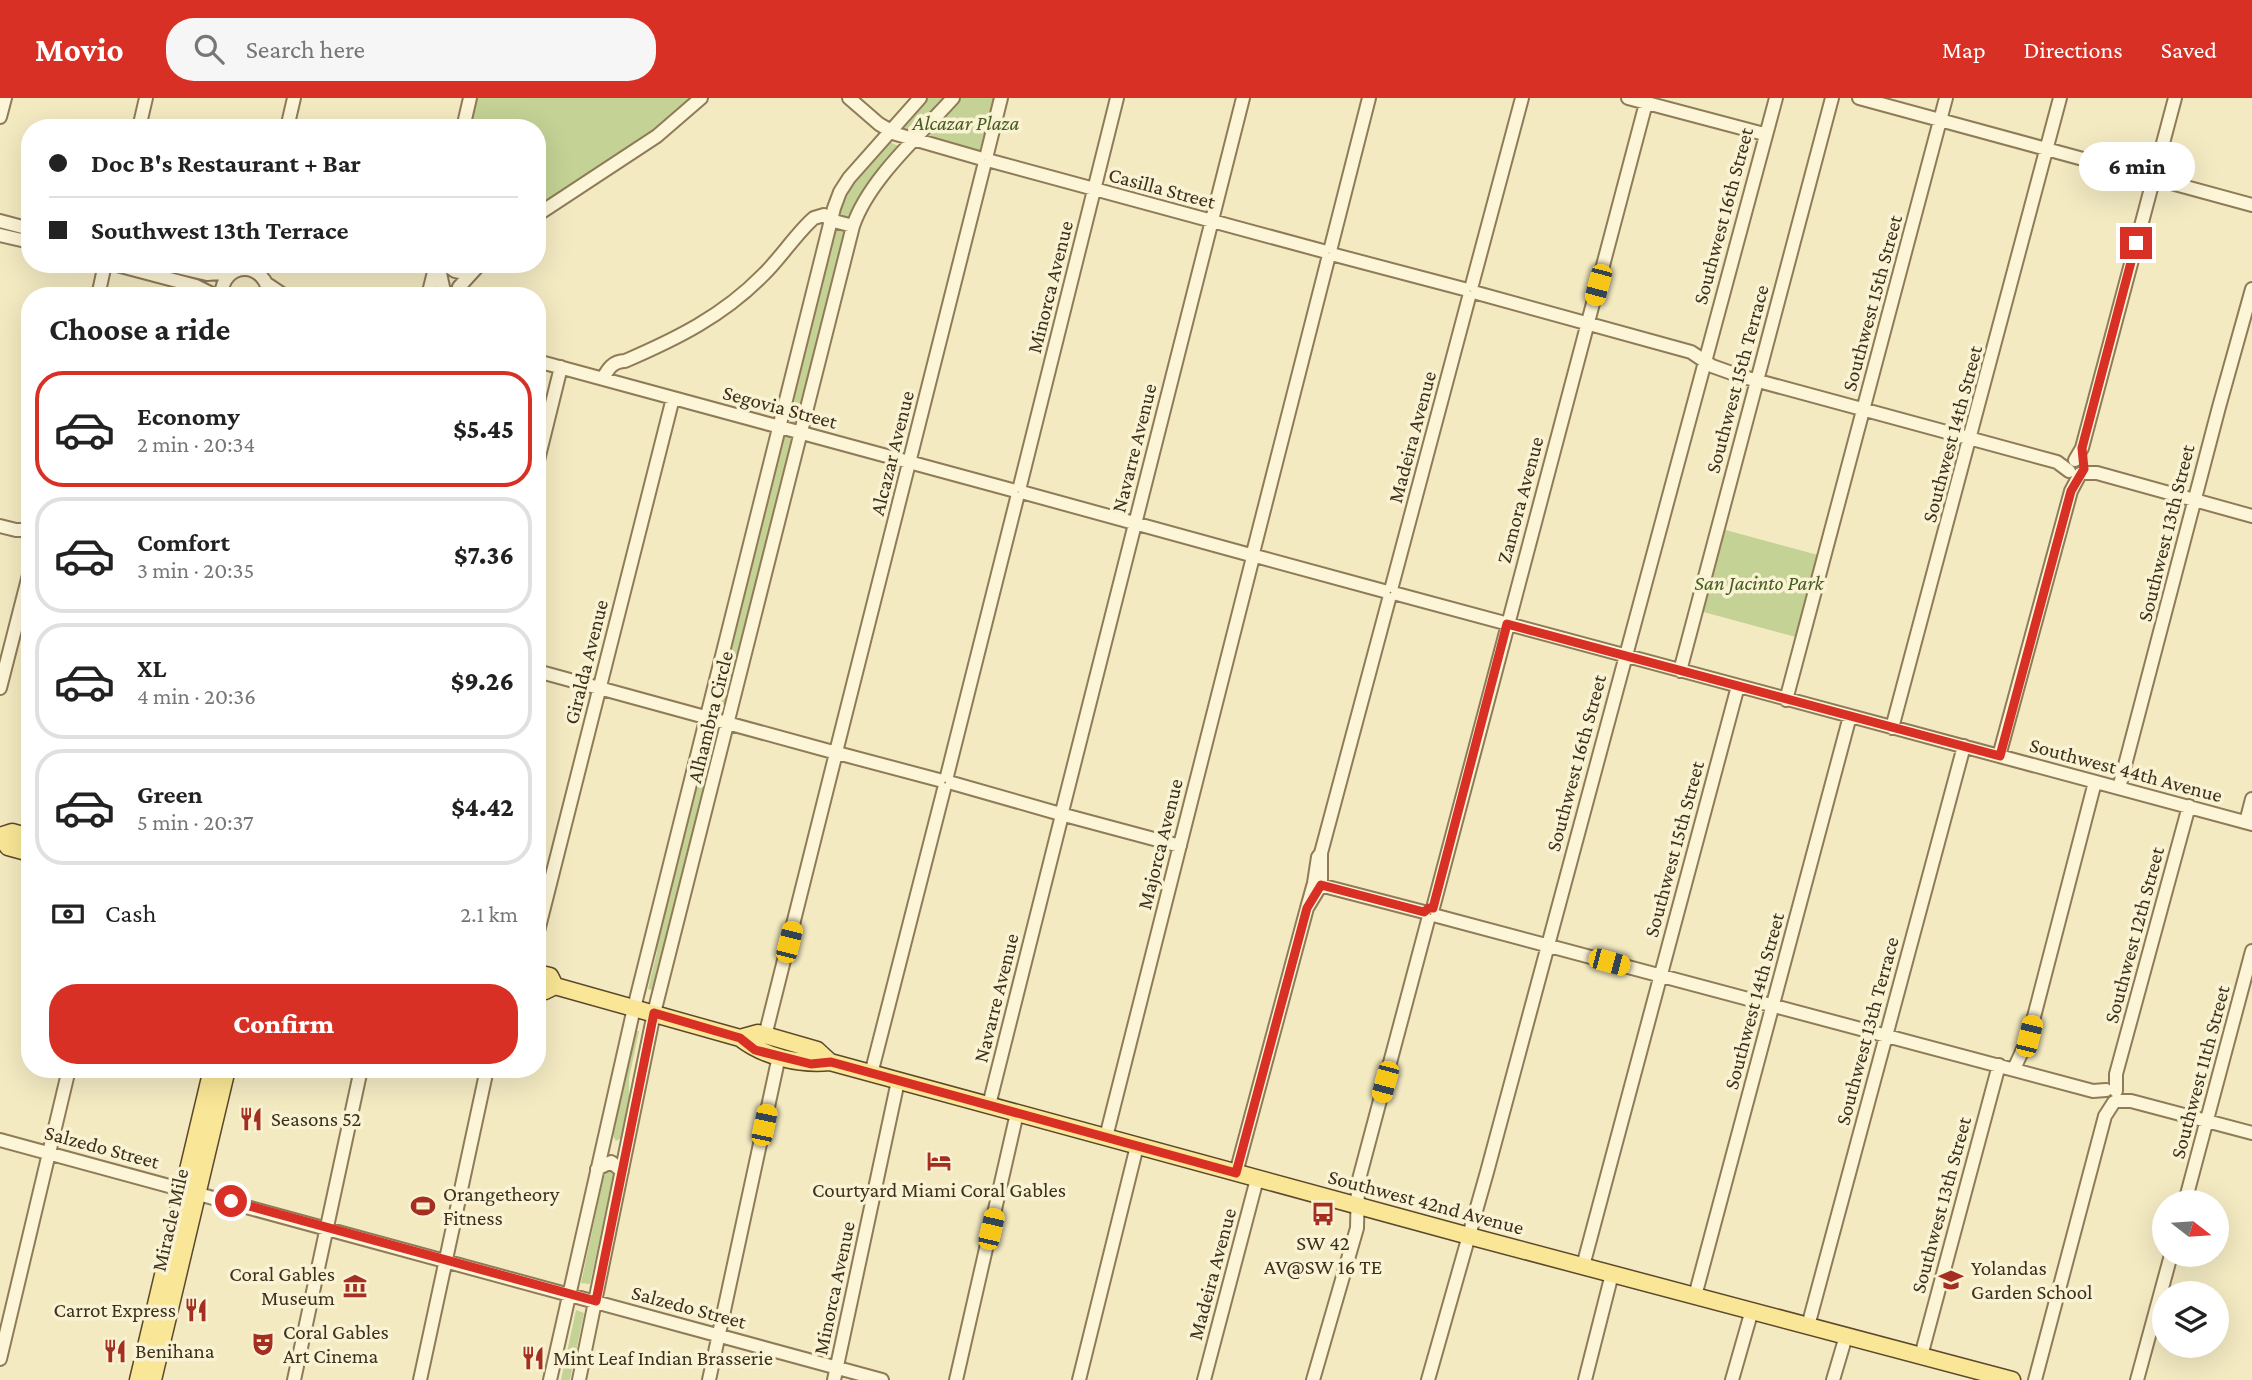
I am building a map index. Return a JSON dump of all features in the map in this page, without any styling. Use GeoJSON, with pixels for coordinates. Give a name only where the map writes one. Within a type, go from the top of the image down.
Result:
{"type":"FeatureCollection","features":[{"type":"Feature","properties":{"kind":"main road"},"geometry":{"type":"LineString","coordinates":[[21,834],[12,832],[0,836],[9,847],[21,850]]}},
{"type":"Feature","properties":{"kind":"main road","name":"Southwest 42nd Avenue"},"geometry":{"type":"LineString","coordinates":[[546,979],[740,1038],[755,1050],[811,1064],[831,1062],[1921,1356],[1976,1375],[2012,1380]]}},
{"type":"Feature","properties":{"kind":"main road","name":"Southwest 42nd Avenue"},"geometry":{"type":"LineString","coordinates":[[740,1038],[758,1033],[817,1050],[831,1062]]}},
{"type":"Feature","properties":{"kind":"main road"},"geometry":{"type":"LineString","coordinates":[[779,1056],[794,1052],[810,1055],[817,1050]]}},
{"type":"Feature","properties":{"kind":"main road","name":"Miracle Mile"},"geometry":{"type":"LineString","coordinates":[[153,1380],[210,1078]]}},
{"type":"Feature","properties":{"kind":"main road","name":"Miracle Mile"},"geometry":{"type":"LineString","coordinates":[[138,1380],[224,1078]]}},
{"type":"Feature","properties":{"kind":"street"},"geometry":{"type":"LineString","coordinates":[[0,117],[5,98]]}},
{"type":"Feature","properties":{"kind":"street"},"geometry":{"type":"LineString","coordinates":[[141,119],[146,98]]}},
{"type":"Feature","properties":{"kind":"street"},"geometry":{"type":"LineString","coordinates":[[289,119],[294,98]]}},
{"type":"Feature","properties":{"kind":"street"},"geometry":{"type":"LineString","coordinates":[[465,119],[470,98]]}},
{"type":"Feature","properties":{"kind":"street"},"geometry":{"type":"LineString","coordinates":[[546,209],[657,136],[701,98]]}},
{"type":"Feature","properties":{"kind":"street","name":"Casilla Street"},"geometry":{"type":"LineString","coordinates":[[849,98],[890,131],[914,141],[1588,323],[1691,352],[1720,369],[1756,381],[2077,467]]}},
{"type":"Feature","properties":{"kind":"street","name":"Alhambra Circle"},"geometry":{"type":"LineString","coordinates":[[550,1380],[634,1008],[830,220],[844,186],[920,98]]}},
{"type":"Feature","properties":{"kind":"street","name":"Alhambra Circle"},"geometry":{"type":"LineString","coordinates":[[579,1380],[654,1013],[853,226],[870,191],[953,98]]}},
{"type":"Feature","properties":{"kind":"street","name":"Alcazar Avenue"},"geometry":{"type":"LineString","coordinates":[[765,1035],[1001,98]]}},
{"type":"Feature","properties":{"kind":"street","name":"Minorca Avenue"},"geometry":{"type":"LineString","coordinates":[[871,1074],[1117,98]]}},
{"type":"Feature","properties":{"kind":"street","name":"Navarre Avenue"},"geometry":{"type":"LineString","coordinates":[[989,1105],[1243,98]]}},
{"type":"Feature","properties":{"kind":"street","name":"Majorca Avenue"},"geometry":{"type":"LineString","coordinates":[[1105,1137],[1369,98]]}},
{"type":"Feature","properties":{"kind":"street","name":"Madeira Avenue"},"geometry":{"type":"LineString","coordinates":[[1318,884],[1321,853],[1522,98]]}},
{"type":"Feature","properties":{"kind":"street"},"geometry":{"type":"LineString","coordinates":[[1628,98],[1765,134]]}},
{"type":"Feature","properties":{"kind":"street","name":"Southwest 16th Street"},"geometry":{"type":"LineString","coordinates":[[1428,1380],[1776,98]]}},
{"type":"Feature","properties":{"kind":"street","name":"Southwest 15th Terrace"},"geometry":{"type":"LineString","coordinates":[[1679,671],[1832,98]]}},
{"type":"Feature","properties":{"kind":"street"},"geometry":{"type":"LineString","coordinates":[[1859,98],[2252,205]]}},
{"type":"Feature","properties":{"kind":"street","name":"Southwest 15th Street"},"geometry":{"type":"LineString","coordinates":[[1786,700],[1946,98]]}},
{"type":"Feature","properties":{"kind":"street","name":"Southwest 14th Street"},"geometry":{"type":"LineString","coordinates":[[1892,728],[2060,98]]}},
{"type":"Feature","properties":{"kind":"street"},"geometry":{"type":"LineString","coordinates":[[2000,756],[2175,98]]}},
{"type":"Feature","properties":{"kind":"street","name":"Zamora Avenue"},"geometry":{"type":"LineString","coordinates":[[1313,1380],[1357,1228],[1358,1183],[1646,103]]}},
{"type":"Feature","properties":{"kind":"street"},"geometry":{"type":"LineString","coordinates":[[608,380],[614,364],[678,338],[729,306],[764,275],[809,222],[824,215],[830,220],[853,226]]}},
{"type":"Feature","properties":{"kind":"street"},"geometry":{"type":"LineString","coordinates":[[0,221],[21,227]]}},
{"type":"Feature","properties":{"kind":"street"},"geometry":{"type":"LineString","coordinates":[[0,235],[21,240]]}},
{"type":"Feature","properties":{"kind":"street"},"geometry":{"type":"LineString","coordinates":[[147,273],[198,287]]}},
{"type":"Feature","properties":{"kind":"street"},"geometry":{"type":"LineString","coordinates":[[222,287],[233,273]]}},
{"type":"Feature","properties":{"kind":"street"},"geometry":{"type":"LineString","coordinates":[[461,287],[472,273]]}},
{"type":"Feature","properties":{"kind":"street","name":"Southwest 13th Street"},"geometry":{"type":"LineString","coordinates":[[2119,788],[2252,289]]}},
{"type":"Feature","properties":{"kind":"street","name":"Segovia Street"},"geometry":{"type":"LineString","coordinates":[[546,364],[1625,656]]}},
{"type":"Feature","properties":{"kind":"street"},"geometry":{"type":"LineString","coordinates":[[546,428],[561,368]]}},
{"type":"Feature","properties":{"kind":"street","name":"Giralda Avenue"},"geometry":{"type":"LineString","coordinates":[[546,899],[673,398]]}},
{"type":"Feature","properties":{"kind":"street"},"geometry":{"type":"LineString","coordinates":[[2077,467],[2252,516]]}},
{"type":"Feature","properties":{"kind":"street"},"geometry":{"type":"LineString","coordinates":[[0,526],[21,530]]}},
{"type":"Feature","properties":{"kind":"street"},"geometry":{"type":"LineString","coordinates":[[16,530],[21,534]]}},
{"type":"Feature","properties":{"kind":"street"},"geometry":{"type":"LineString","coordinates":[[0,688],[21,606]]}},
{"type":"Feature","properties":{"kind":"street","name":"Southwest 44th Avenue"},"geometry":{"type":"LineString","coordinates":[[1625,656],[2249,823]]}},
{"type":"Feature","properties":{"kind":"street"},"geometry":{"type":"LineString","coordinates":[[546,673],[1180,846]]}},
{"type":"Feature","properties":{"kind":"street","name":"Southwest 15th Street"},"geometry":{"type":"LineString","coordinates":[[1583,1266],[1738,686]]}},
{"type":"Feature","properties":{"kind":"street","name":"Southwest 14th Street"},"geometry":{"type":"LineString","coordinates":[[1695,1296],[1850,716]]}},
{"type":"Feature","properties":{"kind":"street","name":"Southwest 13th Terrace"},"geometry":{"type":"LineString","coordinates":[[1808,1326],[1964,746]]}},
{"type":"Feature","properties":{"kind":"street"},"geometry":{"type":"LineString","coordinates":[[2014,1069],[2029,1036],[2095,782]]}},
{"type":"Feature","properties":{"kind":"street"},"geometry":{"type":"LineString","coordinates":[[2249,823],[2252,799]]}},
{"type":"Feature","properties":{"kind":"street","name":"Southwest 12th Street"},"geometry":{"type":"LineString","coordinates":[[2035,1380],[2109,1095],[2189,806]]}},
{"type":"Feature","properties":{"kind":"street"},"geometry":{"type":"LineString","coordinates":[[1236,1173],[1307,908],[1318,884],[2252,1133]]}},
{"type":"Feature","properties":{"kind":"street","name":"Southwest 11th Street"},"geometry":{"type":"LineString","coordinates":[[2188,1190],[2252,951]]}},
{"type":"Feature","properties":{"kind":"street"},"geometry":{"type":"LineString","coordinates":[[709,1380],[779,1056]]}},
{"type":"Feature","properties":{"kind":"street","name":"Southwest 13th Street"},"geometry":{"type":"LineString","coordinates":[[1921,1356],[1998,1065]]}},
{"type":"Feature","properties":{"kind":"street"},"geometry":{"type":"LineString","coordinates":[[0,1359],[67,1078]]}},
{"type":"Feature","properties":{"kind":"street"},"geometry":{"type":"LineString","coordinates":[[294,1380],[359,1078]]}},
{"type":"Feature","properties":{"kind":"street"},"geometry":{"type":"LineString","coordinates":[[420,1380],[485,1078]]}},
{"type":"Feature","properties":{"kind":"street","name":"Minorca Avenue"},"geometry":{"type":"LineString","coordinates":[[835,1374],[898,1081]]}},
{"type":"Feature","properties":{"kind":"street"},"geometry":{"type":"LineString","coordinates":[[956,1380],[1017,1113]]}},
{"type":"Feature","properties":{"kind":"street"},"geometry":{"type":"LineString","coordinates":[[604,1136],[616,1146],[628,1142]]}},
{"type":"Feature","properties":{"kind":"street","name":"Salzedo Street"},"geometry":{"type":"LineString","coordinates":[[0,1140],[719,1335],[835,1374],[882,1380]]}},
{"type":"Feature","properties":{"kind":"street"},"geometry":{"type":"LineString","coordinates":[[1079,1380],[1137,1146]]}},
{"type":"Feature","properties":{"kind":"street"},"geometry":{"type":"LineString","coordinates":[[597,1169],[611,1162],[622,1171]]}},
{"type":"Feature","properties":{"kind":"street","name":"Madeira Avenue"},"geometry":{"type":"LineString","coordinates":[[1204,1380],[1257,1179]]}},
{"type":"Feature","properties":{"kind":"street"},"geometry":{"type":"LineString","coordinates":[[2137,1380],[2168,1267]]}},
{"type":"Feature","properties":{"kind":"street"},"geometry":{"type":"LineString","coordinates":[[1585,1380],[1612,1274]]}},
{"type":"Feature","properties":{"kind":"street"},"geometry":{"type":"LineString","coordinates":[[1732,1380],[1752,1310]]}},
{"type":"Feature","properties":{"kind":"street"},"geometry":{"type":"LineString","coordinates":[[1833,1380],[1846,1336]]}},
{"type":"Feature","properties":{"kind":"green space"},"geometry":{"type":"Polygon","coordinates":[[[476,98],[695,98],[635,146],[546,203],[546,119],[472,119],[476,98]]]}},
{"type":"Feature","properties":{"kind":"green space"},"geometry":{"type":"Polygon","coordinates":[[[926,98],[945,98],[912,135],[897,130],[926,98]]]}},
{"type":"Feature","properties":{"kind":"green space","name":"Alcazar Plaza"},"geometry":{"type":"Polygon","coordinates":[[[958,98],[995,98],[982,152],[923,139],[958,98]]]}},
{"type":"Feature","properties":{"kind":"green space"},"geometry":{"type":"Polygon","coordinates":[[[888,141],[902,148],[850,219],[835,215],[848,186],[888,141]]]}},
{"type":"Feature","properties":{"kind":"green space"},"geometry":{"type":"Polygon","coordinates":[[[831,229],[847,232],[799,426],[784,422],[831,229]]]}},
{"type":"Feature","properties":{"kind":"green space"},"geometry":{"type":"Polygon","coordinates":[[[781,434],[796,438],[725,718],[712,715],[781,434]]]}},
{"type":"Feature","properties":{"kind":"green space","name":"San Jacinto Park"},"geometry":{"type":"Polygon","coordinates":[[[1722,529],[1818,555],[1796,637],[1700,611],[1722,529]]]}},
{"type":"Feature","properties":{"kind":"green space"},"geometry":{"type":"Polygon","coordinates":[[[708,725],[722,728],[657,991],[648,989],[657,952],[656,938],[708,725]]]}},
{"type":"Feature","properties":{"kind":"green space"},"geometry":{"type":"Polygon","coordinates":[[[635,1031],[639,1031],[629,1078],[629,1101],[621,1138],[616,1141],[613,1136],[635,1031]]]}},
{"type":"Feature","properties":{"kind":"green space"},"geometry":{"type":"Polygon","coordinates":[[[610,1168],[614,1172],[590,1284],[581,1283],[605,1171],[610,1168]]]}},
{"type":"Feature","properties":{"kind":"green space"},"geometry":{"type":"Polygon","coordinates":[[[576,1310],[584,1313],[570,1380],[561,1380],[576,1310]]]}},
{"type":"Feature","properties":{"kind":"place","name":"Seasons 52"},"geometry":{"type":"Point","coordinates":[251,1119]}},
{"type":"Feature","properties":{"kind":"place","name":"Courtyard Miami Coral Gables"},"geometry":{"type":"Point","coordinates":[939,1161]}},
{"type":"Feature","properties":{"kind":"place","name":"Orangetheory Fitness"},"geometry":{"type":"Point","coordinates":[423,1206]}},
{"type":"Feature","properties":{"kind":"place","name":"SW 42 AV@SW 16 TE"},"geometry":{"type":"Point","coordinates":[1323,1214]}},
{"type":"Feature","properties":{"kind":"place","name":"Yolandas Garden School"},"geometry":{"type":"Point","coordinates":[1951,1280]}},
{"type":"Feature","properties":{"kind":"place","name":"Coral Gables Museum"},"geometry":{"type":"Point","coordinates":[355,1286]}},
{"type":"Feature","properties":{"kind":"place","name":"Carrot Express"},"geometry":{"type":"Point","coordinates":[196,1310]}},
{"type":"Feature","properties":{"kind":"place","name":"Coral Gables Art Cinema"},"geometry":{"type":"Point","coordinates":[263,1344]}},
{"type":"Feature","properties":{"kind":"place","name":"Benihana"},"geometry":{"type":"Point","coordinates":[115,1351]}},
{"type":"Feature","properties":{"kind":"place","name":"Mint Leaf Indian Brasserie"},"geometry":{"type":"Point","coordinates":[533,1358]}},
{"type":"Feature","properties":{"kind":"route"},"geometry":{"type":"LineString","coordinates":[[231,1201],[596,1301],[654,1013],[740,1038],[755,1050],[811,1064],[831,1062],[1236,1173],[1307,908],[1321,885],[1424,912],[1433,908],[1507,624],[2000,756],[2071,491],[2084,469],[2082,448],[2136,243]]}}]}
